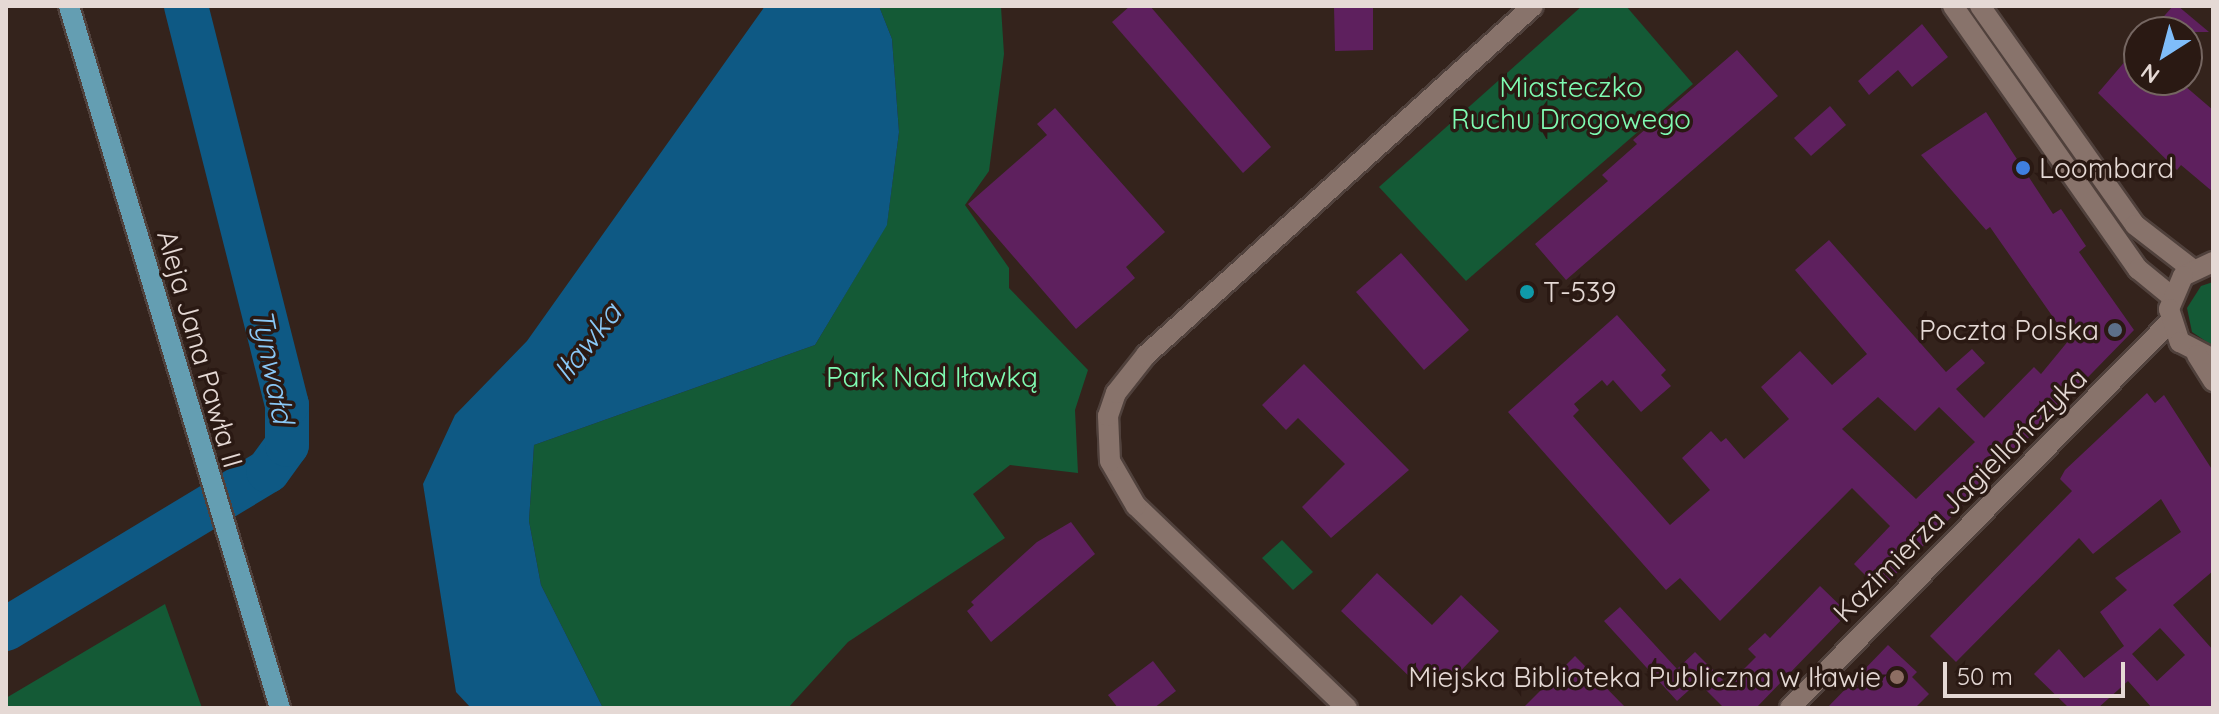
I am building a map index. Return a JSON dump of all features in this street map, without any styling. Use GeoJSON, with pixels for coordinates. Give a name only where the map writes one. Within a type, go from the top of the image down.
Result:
{"type":"FeatureCollection","features":[{"type":"Feature","properties":{"kind":"main road","name":"Aleja Jana Pawła II"},"geometry":{"type":"LineString","coordinates":[[69,6],[280,708]]}},
{"type":"Feature","properties":{"kind":"street"},"geometry":{"type":"LineString","coordinates":[[1347,708],[1136,506],[1110,461],[1108,416],[1116,393],[1146,355],[1533,6]]}},
{"type":"Feature","properties":{"kind":"street"},"geometry":{"type":"LineString","coordinates":[[1953,6],[2138,269],[2171,296]]}},
{"type":"Feature","properties":{"kind":"street"},"geometry":{"type":"LineString","coordinates":[[1980,6],[2135,225],[2192,269]]}},
{"type":"Feature","properties":{"kind":"street"},"geometry":{"type":"LineString","coordinates":[[2213,262],[2192,269],[2171,296],[2170,322],[2180,342],[2205,357],[2213,381]]}},
{"type":"Feature","properties":{"kind":"street","name":"Kazimierza Jagiellończyka"},"geometry":{"type":"LineString","coordinates":[[1790,708],[2170,322]]}},
{"type":"Feature","properties":{"kind":"green space","name":"Park Nad Iławką"},"geometry":{"type":"Polygon","coordinates":[[[879,6],[1001,7],[1004,54],[989,171],[965,205],[1009,268],[1009,288],[1088,370],[1075,410],[1078,473],[1010,465],[973,494],[1005,538],[848,642],[788,708],[603,708],[541,585],[529,521],[534,445],[815,345],[887,224],[899,132],[892,39],[879,6]]]}},
{"type":"Feature","properties":{"kind":"green space","name":"Miasteczko Ruchu Drogowego"},"geometry":{"type":"Polygon","coordinates":[[[1582,6],[1626,6],[1693,84],[1466,281],[1379,187],[1582,6]]]}},
{"type":"Feature","properties":{"kind":"green space"},"geometry":{"type":"Polygon","coordinates":[[[2213,282],[2213,346],[2192,332],[2187,308],[2201,286],[2213,282]]]}},
{"type":"Feature","properties":{"kind":"green space"},"geometry":{"type":"Polygon","coordinates":[[[1282,540],[1313,572],[1293,590],[1262,558],[1282,540]]]}},
{"type":"Feature","properties":{"kind":"green space"},"geometry":{"type":"Polygon","coordinates":[[[165,604],[202,708],[6,708],[6,698],[165,604]]]}},
{"type":"Feature","properties":{"kind":"water","name":"Iławka"},"geometry":{"type":"Polygon","coordinates":[[[765,6],[879,6],[892,39],[899,132],[887,225],[815,345],[534,445],[529,521],[541,585],[603,708],[471,708],[456,692],[423,484],[455,415],[527,341],[765,6]]]}},
{"type":"Feature","properties":{"kind":"building"},"geometry":{"type":"Polygon","coordinates":[[[1130,6],[1150,6],[1271,147],[1243,173],[1112,22],[1130,6]]]}},
{"type":"Feature","properties":{"kind":"building"},"geometry":{"type":"Polygon","coordinates":[[[1334,6],[1373,6],[1373,50],[1335,51],[1334,6]]]}},
{"type":"Feature","properties":{"kind":"building"},"geometry":{"type":"Polygon","coordinates":[[[2173,6],[2178,6],[2190,16],[2164,16],[2173,6]]]}},
{"type":"Feature","properties":{"kind":"building"},"geometry":{"type":"Polygon","coordinates":[[[1922,24],[1948,57],[1912,87],[1898,70],[1869,95],[1858,81],[1922,24]]]}},
{"type":"Feature","properties":{"kind":"building"},"geometry":{"type":"Polygon","coordinates":[[[1737,50],[1778,96],[1566,280],[1535,244],[1608,181],[1602,175],[1637,144],[1633,140],[1737,50]]]}},
{"type":"Feature","properties":{"kind":"building"},"geometry":{"type":"Polygon","coordinates":[[[2123,64],[2123,96],[2197,96],[2213,110],[2213,192],[2181,165],[2177,170],[2098,93],[2123,64]]]}},
{"type":"Feature","properties":{"kind":"building"},"geometry":{"type":"Polygon","coordinates":[[[1830,106],[1846,125],[1811,156],[1794,138],[1830,106]]]}},
{"type":"Feature","properties":{"kind":"building"},"geometry":{"type":"Polygon","coordinates":[[[1055,108],[1165,232],[1126,267],[1135,278],[1076,329],[968,204],[1047,135],[1037,124],[1055,108]]]}},
{"type":"Feature","properties":{"kind":"building"},"geometry":{"type":"Polygon","coordinates":[[[1986,112],[2053,214],[2061,209],[2086,246],[2079,252],[2134,330],[1880,590],[1854,564],[1890,526],[1852,488],[1720,621],[1680,578],[1666,590],[1508,412],[1617,315],[1666,370],[1661,375],[1671,386],[1641,412],[1613,380],[1607,386],[1602,380],[1574,404],[1579,410],[1573,416],[1670,525],[1710,490],[1682,458],[1711,431],[1721,442],[1726,438],[1744,459],[1789,419],[1761,387],[1800,351],[1832,385],[1867,354],[1795,270],[1829,240],[1946,372],[1972,349],[1985,363],[1956,389],[1984,418],[2034,367],[2041,374],[2069,340],[1990,227],[1986,230],[1921,155],[1986,112]],[[1878,397],[1842,429],[1916,499],[1975,442],[1939,407],[1915,431],[1878,397]]]}},
{"type":"Feature","properties":{"kind":"building"},"geometry":{"type":"Polygon","coordinates":[[[1401,253],[1469,330],[1424,370],[1356,292],[1401,253]]]}},
{"type":"Feature","properties":{"kind":"building"},"geometry":{"type":"Polygon","coordinates":[[[1304,364],[1409,470],[1331,538],[1302,507],[1345,464],[1298,418],[1286,430],[1262,405],[1304,364]]]}},
{"type":"Feature","properties":{"kind":"building"},"geometry":{"type":"Polygon","coordinates":[[[2147,393],[2155,403],[2164,395],[2213,471],[2213,571],[2173,605],[2213,650],[2213,708],[2152,708],[2128,681],[2098,708],[2069,708],[2034,674],[2059,649],[2084,678],[2124,646],[2100,612],[2127,590],[2115,578],[2181,532],[2161,499],[2093,554],[2079,538],[1956,662],[1930,636],[2072,491],[2060,479],[2065,470],[2147,393]],[[2160,628],[2132,654],[2157,681],[2185,655],[2160,628]]]}},
{"type":"Feature","properties":{"kind":"building"},"geometry":{"type":"Polygon","coordinates":[[[1071,522],[1095,554],[991,642],[967,611],[974,605],[971,602],[1037,542],[1071,522]]]}},
{"type":"Feature","properties":{"kind":"building"},"geometry":{"type":"Polygon","coordinates":[[[1377,573],[1432,625],[1461,595],[1499,631],[1445,687],[1426,688],[1426,681],[1414,681],[1341,611],[1377,573]]]}},
{"type":"Feature","properties":{"kind":"building"},"geometry":{"type":"Polygon","coordinates":[[[1820,586],[1848,613],[1756,708],[1724,708],[1698,682],[1677,701],[1604,621],[1620,607],[1677,669],[1695,652],[1728,685],[1756,657],[1748,649],[1765,633],[1770,638],[1820,586]]]}},
{"type":"Feature","properties":{"kind":"building"},"geometry":{"type":"Polygon","coordinates":[[[1888,645],[1917,672],[1912,677],[1929,694],[1915,708],[1827,708],[1888,645]]]}},
{"type":"Feature","properties":{"kind":"building"},"geometry":{"type":"Polygon","coordinates":[[[1575,656],[1626,708],[1523,708],[1575,656]]]}},
{"type":"Feature","properties":{"kind":"building"},"geometry":{"type":"Polygon","coordinates":[[[1153,661],[1176,691],[1154,708],[1118,708],[1108,695],[1153,661]]]}},
{"type":"Feature","properties":{"kind":"waterway","name":"Tynwałd"},"geometry":{"type":"LineString","coordinates":[[6,629],[268,471],[287,445],[287,405],[186,6]]}},
{"type":"Feature","properties":{"kind":"place","name":"Loombard"},"geometry":{"type":"Point","coordinates":[2023,168]}},
{"type":"Feature","properties":{"kind":"place","name":"T-539"},"geometry":{"type":"Point","coordinates":[1527,292]}},
{"type":"Feature","properties":{"kind":"place","name":"Poczta Polska"},"geometry":{"type":"Point","coordinates":[2115,330]}},
{"type":"Feature","properties":{"kind":"place","name":"Miejska Biblioteka Publiczna w Iławie"},"geometry":{"type":"Point","coordinates":[1897,677]}}]}
